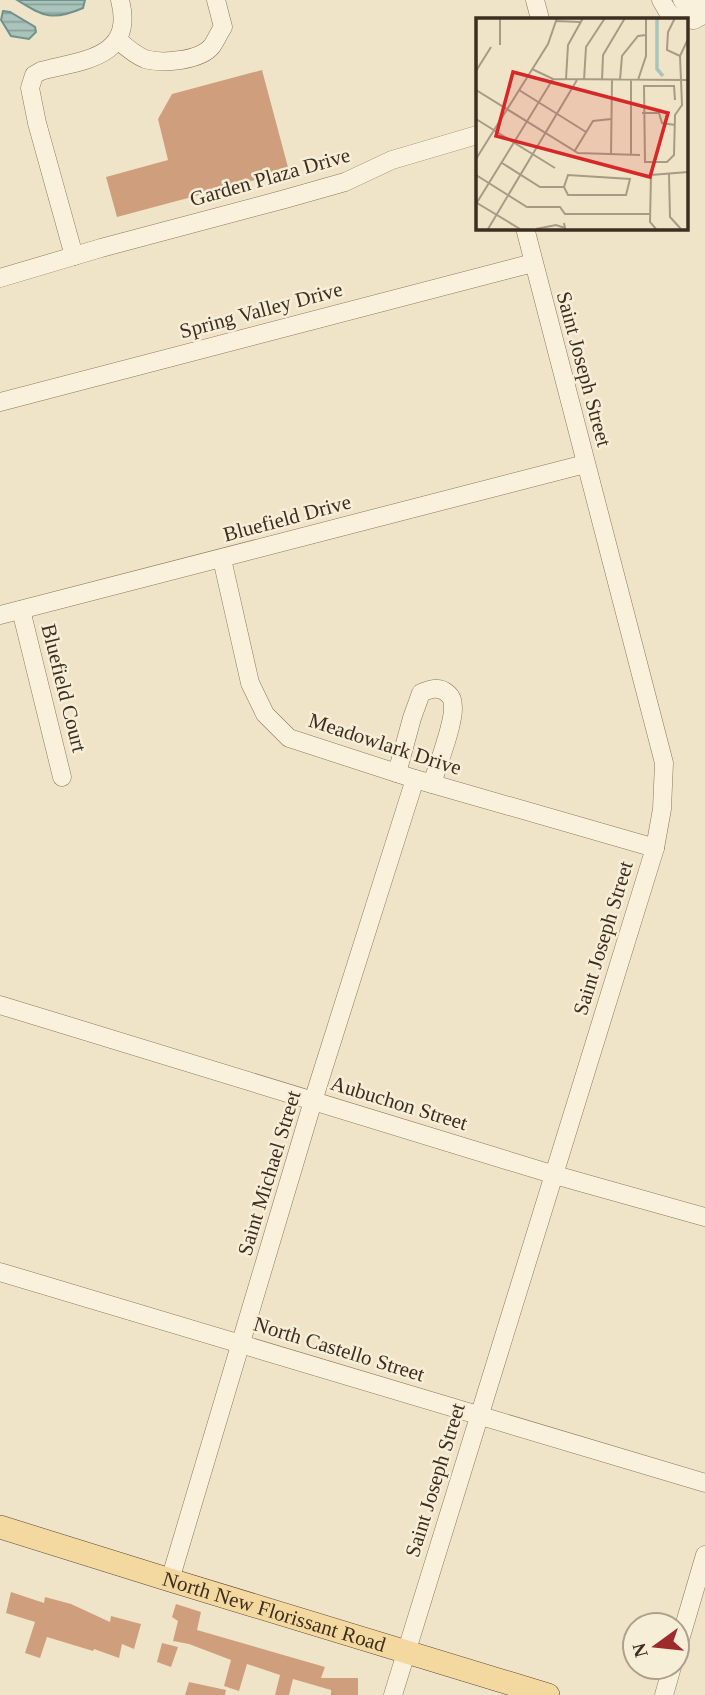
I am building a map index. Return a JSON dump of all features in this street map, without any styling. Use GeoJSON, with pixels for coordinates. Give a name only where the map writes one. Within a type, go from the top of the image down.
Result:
{"type":"FeatureCollection","features":[{"type":"Feature","properties":{"kind":"main road","name":"North New Florissant Road"},"geometry":{"type":"LineString","coordinates":[[0,1527],[548,1695]]}},
{"type":"Feature","properties":{"kind":"street"},"geometry":{"type":"LineString","coordinates":[[118,40],[145,59],[177,61],[205,53],[223,27],[216,0]]}},
{"type":"Feature","properties":{"kind":"street"},"geometry":{"type":"LineString","coordinates":[[535,0],[540,18]]}},
{"type":"Feature","properties":{"kind":"street"},"geometry":{"type":"LineString","coordinates":[[661,0],[667,12],[705,5]]}},
{"type":"Feature","properties":{"kind":"street"},"geometry":{"type":"LineString","coordinates":[[74,256],[30,88],[34,75],[41,71],[94,57],[112,48],[123,30],[126,1]]}},
{"type":"Feature","properties":{"kind":"street"},"geometry":{"type":"LineString","coordinates":[[683,10],[694,20],[705,14]]}},
{"type":"Feature","properties":{"kind":"street","name":"Garden Plaza Drive"},"geometry":{"type":"LineString","coordinates":[[0,278],[345,182],[392,160],[476,136]]}},
{"type":"Feature","properties":{"kind":"street","name":"Saint Joseph Street"},"geometry":{"type":"LineString","coordinates":[[393,1695],[655,848],[662,809],[664,763],[525,229]]}},
{"type":"Feature","properties":{"kind":"street","name":"Spring Valley Drive"},"geometry":{"type":"LineString","coordinates":[[0,402],[533,263]]}},
{"type":"Feature","properties":{"kind":"street","name":"Bluefield Drive"},"geometry":{"type":"LineString","coordinates":[[0,615],[585,464]]}},
{"type":"Feature","properties":{"kind":"street","name":"Meadowlark Drive"},"geometry":{"type":"LineString","coordinates":[[222,559],[250,683],[265,714],[289,738],[423,781],[655,848]]}},
{"type":"Feature","properties":{"kind":"street","name":"Bluefield Court"},"geometry":{"type":"LineString","coordinates":[[21,610],[62,777]]}},
{"type":"Feature","properties":{"kind":"street","name":"Saint Michael Street"},"geometry":{"type":"LineString","coordinates":[[170,1580],[313,1101],[423,781],[452,718],[452,698],[443,690],[430,689],[421,693],[397,773]]}},
{"type":"Feature","properties":{"kind":"street","name":"Aubuchon Street"},"geometry":{"type":"LineString","coordinates":[[0,1005],[555,1175],[705,1217]]}},
{"type":"Feature","properties":{"kind":"street","name":"North Castello Street"},"geometry":{"type":"LineString","coordinates":[[0,1272],[705,1483]]}},
{"type":"Feature","properties":{"kind":"street"},"geometry":{"type":"LineString","coordinates":[[688,1611],[705,1555]]}},
{"type":"Feature","properties":{"kind":"water"},"geometry":{"type":"Polygon","coordinates":[[[17,0],[85,0],[83,8],[56,16],[34,10],[17,0]]]}},
{"type":"Feature","properties":{"kind":"water"},"geometry":{"type":"Polygon","coordinates":[[[3,11],[10,12],[35,27],[36,32],[29,39],[11,36],[1,20],[3,11]]]}},
{"type":"Feature","properties":{"kind":"building"},"geometry":{"type":"Polygon","coordinates":[[[262,70],[289,171],[117,217],[106,177],[168,160],[158,119],[172,94],[262,70]]]}},
{"type":"Feature","properties":{"kind":"building"},"geometry":{"type":"Polygon","coordinates":[[[11,1592],[44,1603],[45,1597],[71,1604],[110,1622],[111,1616],[141,1624],[134,1649],[122,1644],[119,1658],[47,1637],[40,1658],[25,1653],[35,1622],[6,1613],[11,1592]]]}},
{"type":"Feature","properties":{"kind":"building"},"geometry":{"type":"Polygon","coordinates":[[[176,1604],[201,1612],[197,1630],[325,1667],[321,1678],[358,1678],[358,1695],[331,1695],[331,1690],[293,1679],[289,1695],[275,1695],[280,1675],[247,1664],[239,1691],[224,1686],[231,1660],[189,1644],[173,1641],[178,1621],[172,1617],[176,1604]]]}},
{"type":"Feature","properties":{"kind":"building"},"geometry":{"type":"Polygon","coordinates":[[[162,1643],[178,1647],[171,1667],[157,1662],[162,1643]]]}},
{"type":"Feature","properties":{"kind":"building"},"geometry":{"type":"Polygon","coordinates":[[[189,1682],[226,1690],[225,1695],[185,1695],[189,1682]]]}}]}
